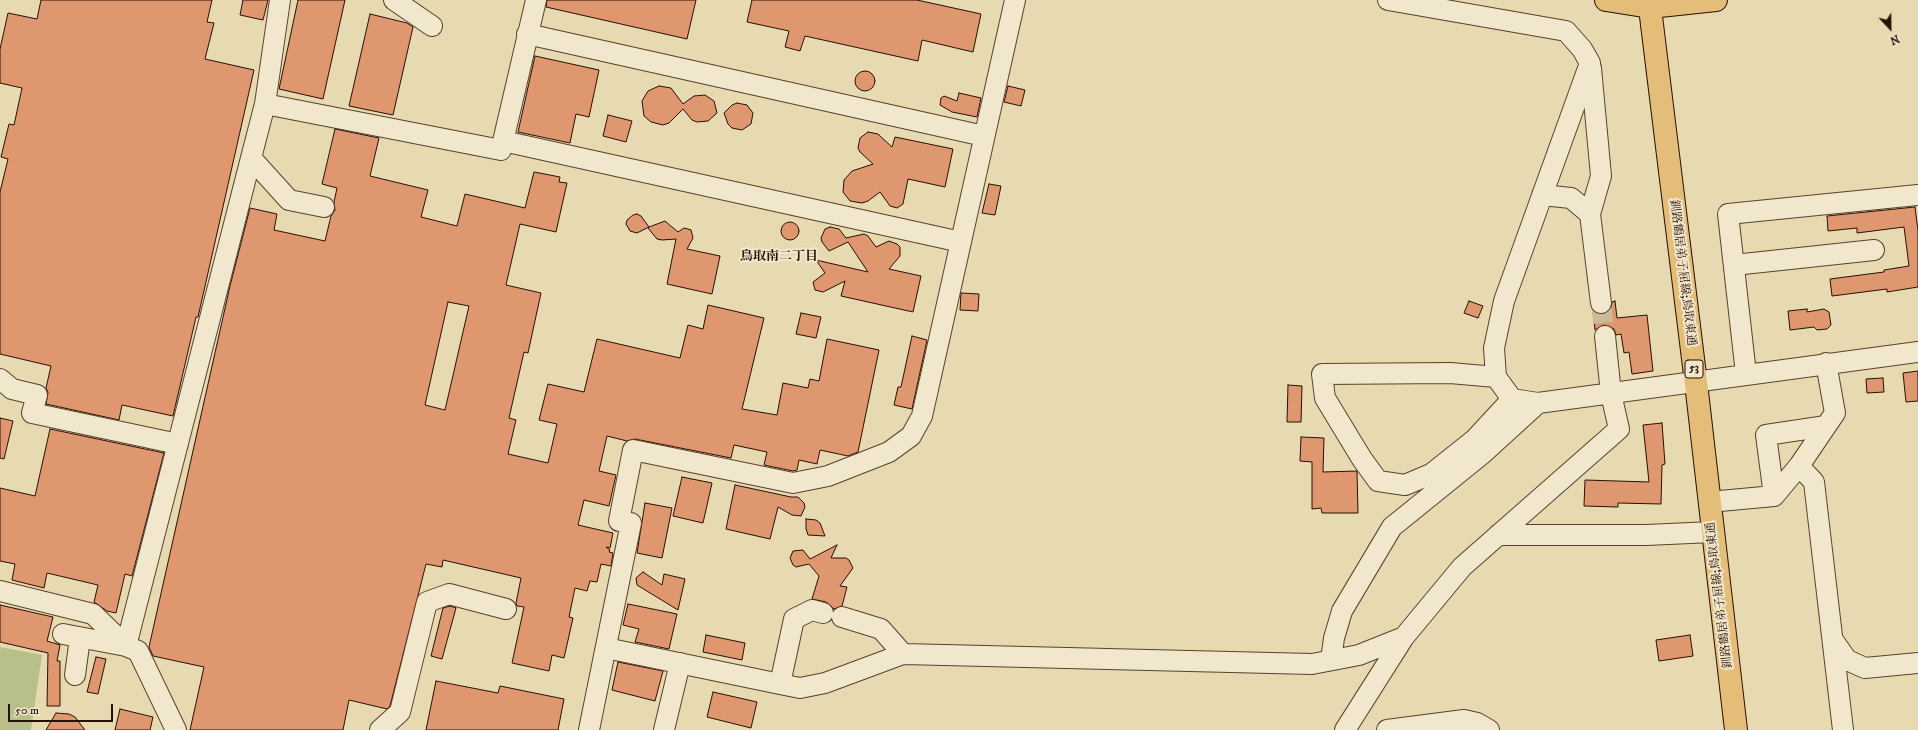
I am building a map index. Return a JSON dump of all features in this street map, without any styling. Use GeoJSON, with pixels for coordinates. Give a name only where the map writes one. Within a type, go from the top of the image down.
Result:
{"type":"FeatureCollection","features":[{"type":"Feature","properties":{"kind":"main road"},"geometry":{"type":"LineString","coordinates":[[1606,0],[1649,4],[1716,0]]}},
{"type":"Feature","properties":{"kind":"main road","name":"釧路鶴居弟子屈線;鳥取東通"},"geometry":{"type":"LineString","coordinates":[[1649,4],[1696,383],[1736,730]]}},
{"type":"Feature","properties":{"kind":"lane"},"geometry":{"type":"LineString","coordinates":[[126,646],[266,104],[280,0]]}},
{"type":"Feature","properties":{"kind":"lane"},"geometry":{"type":"LineString","coordinates":[[394,0],[432,26]]}},
{"type":"Feature","properties":{"kind":"lane"},"geometry":{"type":"LineString","coordinates":[[266,104],[501,150],[536,0]]}},
{"type":"Feature","properties":{"kind":"lane"},"geometry":{"type":"LineString","coordinates":[[589,730],[631,523],[618,521],[633,450],[793,483],[828,476],[889,452],[911,436],[922,416],[1015,0]]}},
{"type":"Feature","properties":{"kind":"lane"},"geometry":{"type":"LineString","coordinates":[[1388,0],[1566,31],[1582,49],[1590,63],[1601,176],[1590,214],[1601,303]]}},
{"type":"Feature","properties":{"kind":"lane"},"geometry":{"type":"LineString","coordinates":[[527,34],[984,136]]}},
{"type":"Feature","properties":{"kind":"lane"},"geometry":{"type":"LineString","coordinates":[[1590,63],[1504,301],[1494,348],[1496,377],[1512,399],[1538,403],[1696,383],[1746,374],[1826,363],[1918,352]]}},
{"type":"Feature","properties":{"kind":"lane"},"geometry":{"type":"LineString","coordinates":[[503,141],[961,242]]}},
{"type":"Feature","properties":{"kind":"lane"},"geometry":{"type":"LineString","coordinates":[[251,158],[289,200],[324,207]]}},
{"type":"Feature","properties":{"kind":"lane"},"geometry":{"type":"LineString","coordinates":[[1542,195],[1571,198],[1590,214]]}},
{"type":"Feature","properties":{"kind":"lane"},"geometry":{"type":"LineString","coordinates":[[1746,374],[1728,214],[1918,195]]}},
{"type":"Feature","properties":{"kind":"lane"},"geometry":{"type":"LineString","coordinates":[[1734,265],[1874,250]]}},
{"type":"Feature","properties":{"kind":"lane"},"geometry":{"type":"LineString","coordinates":[[1345,730],[1404,637],[1462,567],[1619,429],[1612,394],[1605,336]]}},
{"type":"Feature","properties":{"kind":"lane"},"geometry":{"type":"LineString","coordinates":[[1709,502],[1774,496],[1799,466],[1835,413],[1826,363]]}},
{"type":"Feature","properties":{"kind":"lane"},"geometry":{"type":"LineString","coordinates":[[1496,377],[1450,373],[1322,374],[1325,398],[1362,459],[1378,481],[1405,485],[1431,474],[1475,439],[1512,399]]}},
{"type":"Feature","properties":{"kind":"lane"},"geometry":{"type":"LineString","coordinates":[[0,379],[12,389],[37,395],[32,413],[178,444]]}},
{"type":"Feature","properties":{"kind":"lane"},"geometry":{"type":"LineString","coordinates":[[1331,660],[1334,638],[1342,611],[1392,527],[1481,455],[1538,403]]}},
{"type":"Feature","properties":{"kind":"lane"},"geometry":{"type":"LineString","coordinates":[[1774,496],[1766,435],[1826,426]]}},
{"type":"Feature","properties":{"kind":"lane"},"geometry":{"type":"LineString","coordinates":[[1799,466],[1814,482],[1843,730]]}},
{"type":"Feature","properties":{"kind":"lane"},"geometry":{"type":"LineString","coordinates":[[1498,535],[1646,535],[1713,532]]}},
{"type":"Feature","properties":{"kind":"lane"},"geometry":{"type":"LineString","coordinates":[[0,591],[93,614],[126,646]]}},
{"type":"Feature","properties":{"kind":"lane"},"geometry":{"type":"LineString","coordinates":[[380,730],[400,712],[427,602],[449,594],[506,609]]}},
{"type":"Feature","properties":{"kind":"lane"},"geometry":{"type":"LineString","coordinates":[[780,684],[794,619],[812,610],[823,612]]}},
{"type":"Feature","properties":{"kind":"lane"},"geometry":{"type":"LineString","coordinates":[[842,617],[881,629],[903,654]]}},
{"type":"Feature","properties":{"kind":"lane"},"geometry":{"type":"LineString","coordinates":[[75,675],[72,636],[126,646],[138,651],[176,730]]}},
{"type":"Feature","properties":{"kind":"lane"},"geometry":{"type":"LineString","coordinates":[[606,648],[800,688],[825,683],[903,654],[1312,664],[1359,655],[1404,637]]}},
{"type":"Feature","properties":{"kind":"lane"},"geometry":{"type":"LineString","coordinates":[[1833,640],[1847,660],[1865,668],[1918,663]]}},
{"type":"Feature","properties":{"kind":"lane"},"geometry":{"type":"LineString","coordinates":[[664,730],[680,663]]}},
{"type":"Feature","properties":{"kind":"lane"},"geometry":{"type":"LineString","coordinates":[[1387,730],[1464,720],[1477,723],[1489,730]]}},
{"type":"Feature","properties":{"kind":"green space"},"geometry":{"type":"Polygon","coordinates":[[[0,647],[42,655],[31,730],[0,730],[0,647]]]}},
{"type":"Feature","properties":{"kind":"building"},"geometry":{"type":"Polygon","coordinates":[[[41,0],[212,0],[207,22],[214,23],[205,59],[254,70],[198,317],[196,317],[173,416],[122,405],[119,420],[46,404],[48,392],[46,388],[51,366],[0,354],[0,192],[8,159],[1,157],[9,124],[14,125],[22,88],[0,83],[0,49],[8,13],[37,19],[41,0]]]}},
{"type":"Feature","properties":{"kind":"building"},"geometry":{"type":"Polygon","coordinates":[[[243,0],[268,0],[263,20],[240,15],[243,0]]]}},
{"type":"Feature","properties":{"kind":"building"},"geometry":{"type":"Polygon","coordinates":[[[298,0],[345,0],[323,99],[279,89],[298,0]]]}},
{"type":"Feature","properties":{"kind":"building"},"geometry":{"type":"Polygon","coordinates":[[[547,0],[696,0],[687,39],[546,7],[547,0]]]}},
{"type":"Feature","properties":{"kind":"building"},"geometry":{"type":"Polygon","coordinates":[[[752,0],[917,0],[981,14],[973,52],[922,40],[918,61],[805,36],[800,51],[785,47],[789,31],[747,22],[752,0]]]}},
{"type":"Feature","properties":{"kind":"building"},"geometry":{"type":"Polygon","coordinates":[[[370,14],[407,23],[413,27],[393,115],[349,106],[370,14]]]}},
{"type":"Feature","properties":{"kind":"building"},"geometry":{"type":"Polygon","coordinates":[[[535,56],[599,70],[589,117],[576,114],[570,143],[518,132],[535,56]]]}},
{"type":"Feature","properties":{"kind":"building"},"geometry":{"type":"Polygon","coordinates":[[[861,71],[869,71],[875,77],[875,85],[869,91],[861,91],[855,85],[855,77],[861,71]]]}},
{"type":"Feature","properties":{"kind":"building"},"geometry":{"type":"Polygon","coordinates":[[[659,86],[671,88],[683,104],[694,96],[705,95],[714,101],[717,113],[708,121],[697,122],[692,120],[683,109],[669,123],[663,125],[651,122],[644,116],[642,101],[648,91],[659,86]]]}},
{"type":"Feature","properties":{"kind":"building"},"geometry":{"type":"Polygon","coordinates":[[[1008,86],[1025,90],[1021,106],[1004,102],[1008,86]]]}},
{"type":"Feature","properties":{"kind":"building"},"geometry":{"type":"Polygon","coordinates":[[[959,93],[981,98],[977,117],[952,112],[940,105],[941,98],[944,96],[957,101],[959,93]]]}},
{"type":"Feature","properties":{"kind":"building"},"geometry":{"type":"Polygon","coordinates":[[[737,103],[747,105],[753,113],[751,124],[742,130],[732,128],[728,124],[724,113],[732,105],[737,103]]]}},
{"type":"Feature","properties":{"kind":"building"},"geometry":{"type":"Polygon","coordinates":[[[608,115],[632,121],[626,142],[603,136],[608,115]]]}},
{"type":"Feature","properties":{"kind":"building"},"geometry":{"type":"Polygon","coordinates":[[[335,129],[379,138],[370,176],[428,190],[421,217],[457,226],[465,194],[525,208],[534,172],[560,177],[559,182],[567,183],[556,232],[520,224],[506,285],[541,293],[528,353],[524,352],[509,418],[516,420],[508,454],[548,463],[557,424],[539,420],[548,384],[584,392],[597,339],[680,358],[688,325],[703,329],[708,305],[764,318],[742,409],[777,415],[783,383],[808,388],[810,379],[819,381],[827,339],[879,350],[858,452],[848,456],[820,450],[817,464],[799,460],[797,470],[793,471],[764,465],[767,452],[734,445],[731,458],[635,439],[627,441],[607,436],[599,471],[616,475],[609,506],[584,500],[578,525],[613,533],[610,548],[606,547],[610,550],[609,552],[613,553],[611,566],[601,564],[597,582],[590,581],[587,591],[575,588],[569,617],[573,618],[564,658],[552,655],[549,671],[512,663],[524,607],[517,606],[516,603],[521,578],[443,560],[442,567],[426,564],[390,706],[387,709],[349,700],[343,730],[190,730],[204,667],[153,656],[149,647],[230,286],[250,208],[277,214],[274,230],[325,241],[331,216],[335,210],[334,202],[337,188],[322,184],[335,129]],[[448,302],[425,405],[445,410],[469,306],[448,302]]]}},
{"type":"Feature","properties":{"kind":"building"},"geometry":{"type":"Polygon","coordinates":[[[868,132],[878,134],[892,147],[895,137],[953,149],[945,187],[908,179],[903,204],[897,208],[890,206],[880,192],[868,201],[862,203],[850,201],[843,192],[844,180],[852,171],[873,164],[860,152],[858,148],[860,138],[868,132]]]}},
{"type":"Feature","properties":{"kind":"building"},"geometry":{"type":"Polygon","coordinates":[[[989,184],[1001,186],[995,215],[982,213],[989,184]]]}},
{"type":"Feature","properties":{"kind":"building"},"geometry":{"type":"Polygon","coordinates":[[[1915,207],[1918,230],[1918,287],[1887,292],[1887,289],[1832,296],[1830,279],[1884,272],[1884,270],[1909,266],[1904,227],[1857,233],[1857,228],[1828,231],[1827,216],[1915,207]]]}},
{"type":"Feature","properties":{"kind":"building"},"geometry":{"type":"Polygon","coordinates":[[[637,214],[641,216],[649,227],[637,233],[630,231],[626,224],[627,220],[633,215],[637,214]]]}},
{"type":"Feature","properties":{"kind":"building"},"geometry":{"type":"Polygon","coordinates":[[[665,221],[678,232],[684,228],[691,230],[693,238],[687,249],[720,256],[712,294],[667,284],[676,239],[657,239],[648,228],[665,221]]]}},
{"type":"Feature","properties":{"kind":"building"},"geometry":{"type":"Polygon","coordinates":[[[790,222],[797,224],[799,231],[797,238],[790,240],[783,238],[781,231],[783,224],[790,222]]]}},
{"type":"Feature","properties":{"kind":"building"},"geometry":{"type":"Polygon","coordinates":[[[830,227],[839,229],[846,238],[864,234],[868,236],[876,247],[889,241],[900,247],[900,256],[889,269],[921,276],[913,312],[841,296],[845,281],[823,292],[815,290],[813,282],[825,273],[816,260],[868,272],[848,242],[829,251],[822,242],[821,238],[825,229],[830,227]]]}},
{"type":"Feature","properties":{"kind":"building"},"geometry":{"type":"Polygon","coordinates":[[[961,293],[979,294],[978,311],[960,310],[961,293]]]}},
{"type":"Feature","properties":{"kind":"building"},"geometry":{"type":"Polygon","coordinates":[[[1469,301],[1483,306],[1478,318],[1464,313],[1469,301]]]}},
{"type":"Feature","properties":{"kind":"building"},"geometry":{"type":"Polygon","coordinates":[[[1615,301],[1617,318],[1647,315],[1653,371],[1632,374],[1629,352],[1624,353],[1621,334],[1616,335],[1614,329],[1604,325],[1595,330],[1593,311],[1602,314],[1608,312],[1611,308],[1612,302],[1615,301]]]}},
{"type":"Feature","properties":{"kind":"building"},"geometry":{"type":"Polygon","coordinates":[[[1807,309],[1807,312],[1824,309],[1829,312],[1831,325],[1827,329],[1817,330],[1814,327],[1790,330],[1788,311],[1807,309]]]}},
{"type":"Feature","properties":{"kind":"building"},"geometry":{"type":"Polygon","coordinates":[[[801,313],[821,317],[816,338],[796,334],[801,313]]]}},
{"type":"Feature","properties":{"kind":"building"},"geometry":{"type":"Polygon","coordinates":[[[912,336],[927,340],[912,409],[894,405],[898,387],[901,387],[912,336]]]}},
{"type":"Feature","properties":{"kind":"building"},"geometry":{"type":"Polygon","coordinates":[[[1918,371],[1918,401],[1906,402],[1903,373],[1918,371]]]}},
{"type":"Feature","properties":{"kind":"building"},"geometry":{"type":"Polygon","coordinates":[[[1883,378],[1884,392],[1867,393],[1866,379],[1883,378]]]}},
{"type":"Feature","properties":{"kind":"building"},"geometry":{"type":"Polygon","coordinates":[[[1288,385],[1302,386],[1301,422],[1287,422],[1288,385]]]}},
{"type":"Feature","properties":{"kind":"building"},"geometry":{"type":"Polygon","coordinates":[[[0,418],[13,421],[4,459],[0,458],[0,418]]]}},
{"type":"Feature","properties":{"kind":"building"},"geometry":{"type":"Polygon","coordinates":[[[1662,423],[1665,464],[1662,465],[1661,504],[1618,503],[1618,507],[1584,506],[1585,480],[1649,482],[1643,425],[1662,423]]]}},
{"type":"Feature","properties":{"kind":"building"},"geometry":{"type":"Polygon","coordinates":[[[50,429],[164,453],[132,576],[125,574],[116,613],[107,611],[94,602],[98,585],[47,573],[44,588],[12,580],[15,564],[0,561],[0,488],[35,496],[50,429]]]}},
{"type":"Feature","properties":{"kind":"building"},"geometry":{"type":"Polygon","coordinates":[[[1301,437],[1324,438],[1323,472],[1357,471],[1358,513],[1322,513],[1321,508],[1312,509],[1312,462],[1300,461],[1301,437]]]}},
{"type":"Feature","properties":{"kind":"building"},"geometry":{"type":"Polygon","coordinates":[[[682,477],[712,483],[703,523],[673,516],[682,477]]]}},
{"type":"Feature","properties":{"kind":"building"},"geometry":{"type":"Polygon","coordinates":[[[735,485],[791,497],[798,497],[804,503],[805,507],[801,516],[792,515],[778,507],[770,539],[726,529],[735,485]]]}},
{"type":"Feature","properties":{"kind":"building"},"geometry":{"type":"Polygon","coordinates":[[[645,503],[672,508],[662,558],[637,553],[645,503]]]}},
{"type":"Feature","properties":{"kind":"building"},"geometry":{"type":"Polygon","coordinates":[[[806,519],[816,520],[820,523],[825,536],[808,535],[806,529],[806,519]]]}},
{"type":"Feature","properties":{"kind":"building"},"geometry":{"type":"Polygon","coordinates":[[[837,545],[831,558],[846,558],[849,560],[853,568],[840,586],[847,587],[842,606],[834,609],[826,602],[812,599],[819,576],[809,564],[796,567],[793,565],[790,558],[793,551],[803,550],[810,559],[837,545]]]}},
{"type":"Feature","properties":{"kind":"building"},"geometry":{"type":"Polygon","coordinates":[[[643,572],[662,585],[664,574],[685,579],[678,610],[637,585],[636,578],[643,572]]]}},
{"type":"Feature","properties":{"kind":"building"},"geometry":{"type":"Polygon","coordinates":[[[628,604],[677,614],[669,649],[635,642],[639,629],[623,625],[628,604]]]}},
{"type":"Feature","properties":{"kind":"building"},"geometry":{"type":"Polygon","coordinates":[[[0,605],[53,617],[47,641],[60,645],[57,661],[60,661],[60,706],[47,706],[48,653],[0,642],[0,605]]]}},
{"type":"Feature","properties":{"kind":"building"},"geometry":{"type":"Polygon","coordinates":[[[450,606],[456,608],[442,659],[431,656],[443,608],[450,606]]]}},
{"type":"Feature","properties":{"kind":"building"},"geometry":{"type":"Polygon","coordinates":[[[706,635],[745,643],[742,660],[703,652],[706,635]]]}},
{"type":"Feature","properties":{"kind":"building"},"geometry":{"type":"Polygon","coordinates":[[[1690,635],[1693,656],[1659,661],[1656,640],[1690,635]]]}},
{"type":"Feature","properties":{"kind":"building"},"geometry":{"type":"Polygon","coordinates":[[[96,657],[106,659],[98,694],[87,692],[96,657]]]}},
{"type":"Feature","properties":{"kind":"building"},"geometry":{"type":"Polygon","coordinates":[[[618,662],[663,671],[655,701],[612,690],[618,662]]]}},
{"type":"Feature","properties":{"kind":"building"},"geometry":{"type":"Polygon","coordinates":[[[436,681],[498,693],[500,686],[564,699],[558,730],[426,730],[436,681]]]}},
{"type":"Feature","properties":{"kind":"building"},"geometry":{"type":"Polygon","coordinates":[[[713,692],[757,702],[751,728],[707,717],[713,692]]]}},
{"type":"Feature","properties":{"kind":"building"},"geometry":{"type":"Polygon","coordinates":[[[120,709],[153,717],[150,730],[115,730],[120,709]]]}},
{"type":"Feature","properties":{"kind":"building"},"geometry":{"type":"Polygon","coordinates":[[[56,713],[69,714],[75,717],[85,730],[46,730],[56,713]]]}},
{"type":"Feature","properties":{"kind":"tunnel"},"geometry":{"type":"LineString","coordinates":[[1601,303],[1605,336]]}},
{"type":"Feature","properties":{"kind":"district","name":"鳥取南二丁目"},"geometry":{"type":"Point","coordinates":[779,257]}}]}
